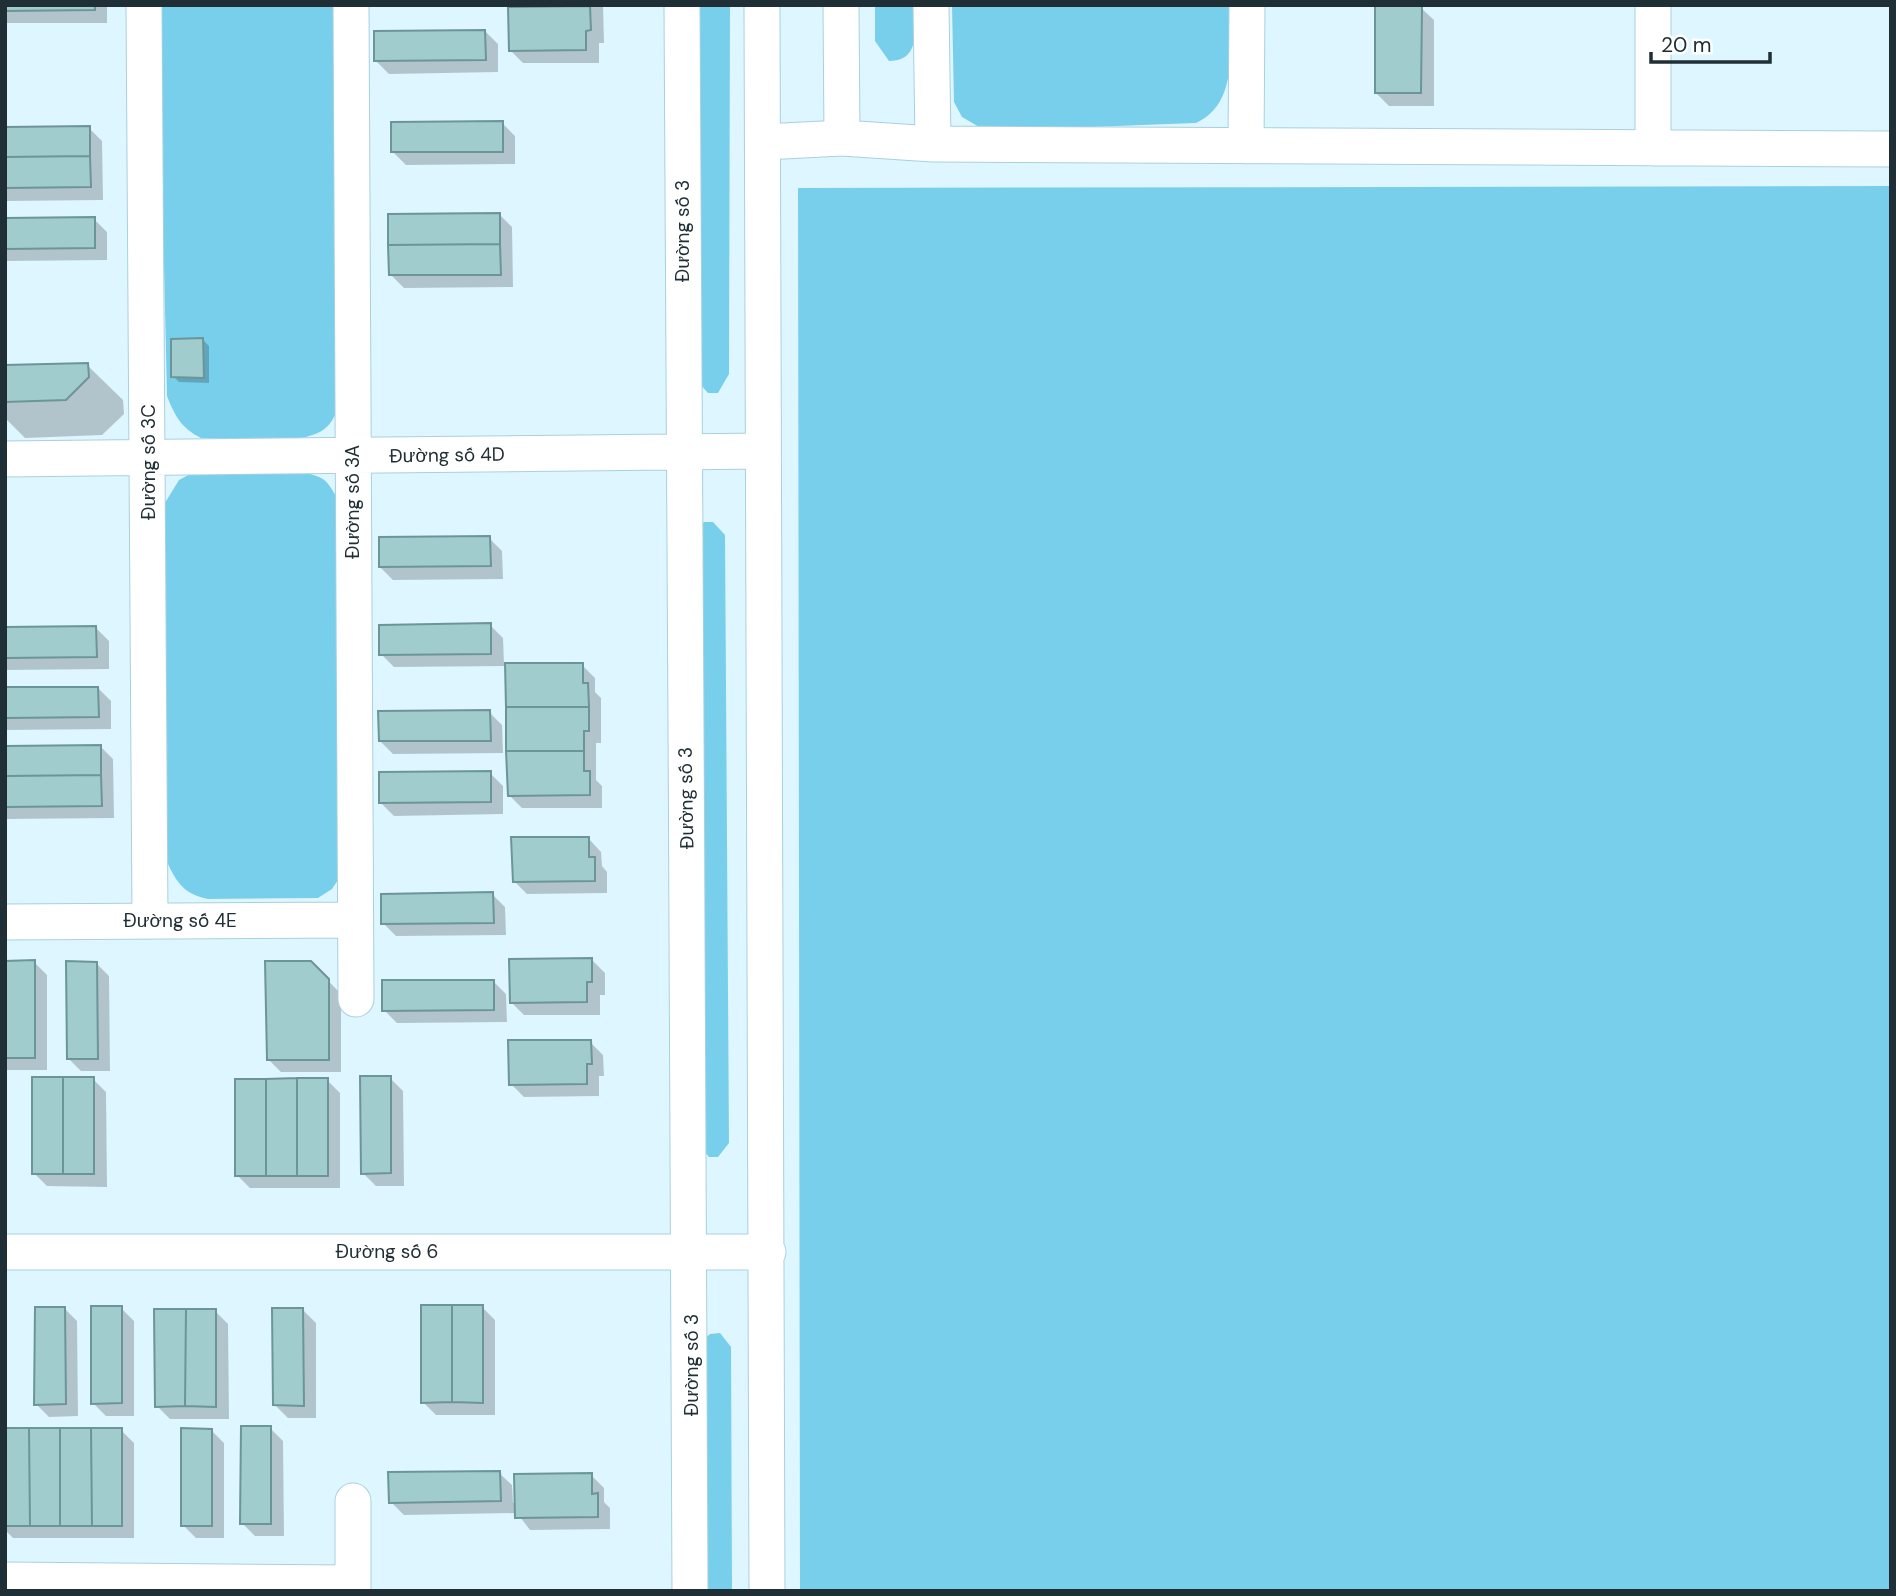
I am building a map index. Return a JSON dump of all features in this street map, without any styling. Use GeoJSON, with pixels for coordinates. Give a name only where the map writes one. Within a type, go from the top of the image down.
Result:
{"type":"FeatureCollection","features":[{"type":"Feature","properties":{"kind":"street","name":"Đường số 3C"},"geometry":{"type":"LineString","coordinates":[[144,5],[150,919]]}},
{"type":"Feature","properties":{"kind":"street","name":"Đường số 3A"},"geometry":{"type":"LineString","coordinates":[[351,5],[356,999]]}},
{"type":"Feature","properties":{"kind":"street","name":"Đường số 3"},"geometry":{"type":"LineString","coordinates":[[682,5],[681,450],[691,1251],[690,1591]]}},
{"type":"Feature","properties":{"kind":"street"},"geometry":{"type":"LineString","coordinates":[[762,5],[765,142],[763,451],[768,1252],[767,1591]]}},
{"type":"Feature","properties":{"kind":"street"},"geometry":{"type":"LineString","coordinates":[[841,5],[842,138]]}},
{"type":"Feature","properties":{"kind":"street"},"geometry":{"type":"LineString","coordinates":[[931,5],[933,144]]}},
{"type":"Feature","properties":{"kind":"street"},"geometry":{"type":"LineString","coordinates":[[1246,146],[1247,5]]}},
{"type":"Feature","properties":{"kind":"street"},"geometry":{"type":"LineString","coordinates":[[1653,5],[1653,148]]}},
{"type":"Feature","properties":{"kind":"street"},"geometry":{"type":"LineString","coordinates":[[765,142],[842,138],[933,144],[1891,149]]}},
{"type":"Feature","properties":{"kind":"street","name":"Đường số 4D"},"geometry":{"type":"LineString","coordinates":[[5,459],[763,451]]}},
{"type":"Feature","properties":{"kind":"street","name":"Đường số 4E"},"geometry":{"type":"LineString","coordinates":[[5,922],[150,919],[354,920]]}},
{"type":"Feature","properties":{"kind":"street","name":"Đường số 6"},"geometry":{"type":"LineString","coordinates":[[5,1252],[768,1252]]}},
{"type":"Feature","properties":{"kind":"street"},"geometry":{"type":"LineString","coordinates":[[5,1580],[50,1586],[352,1587],[353,1501]]}},
{"type":"Feature","properties":{"kind":"shaded area"},"geometry":{"type":"Polygon","coordinates":[[[158,5],[339,5],[340,402],[329,424],[312,435],[281,440],[201,438],[180,421],[167,396],[158,5]]]}},
{"type":"Feature","properties":{"kind":"shaded area"},"geometry":{"type":"Polygon","coordinates":[[[695,5],[730,5],[729,374],[718,393],[708,393],[700,384],[695,5]]]}},
{"type":"Feature","properties":{"kind":"shaded area"},"geometry":{"type":"Polygon","coordinates":[[[875,5],[914,5],[914,42],[907,56],[889,61],[875,41],[875,5]]]}},
{"type":"Feature","properties":{"kind":"shaded area"},"geometry":{"type":"Polygon","coordinates":[[[952,5],[1229,5],[1230,55],[1226,88],[1220,102],[1210,114],[1196,123],[986,131],[962,117],[954,102],[952,5]]]}},
{"type":"Feature","properties":{"kind":"shaded area"},"geometry":{"type":"Polygon","coordinates":[[[1891,186],[1891,1591],[800,1591],[798,188],[1891,186]]]}},
{"type":"Feature","properties":{"kind":"shaded area"},"geometry":{"type":"Polygon","coordinates":[[[276,470],[308,473],[326,481],[339,502],[342,874],[332,889],[318,898],[208,899],[187,891],[174,876],[167,862],[160,511],[179,480],[194,472],[276,470]]]}},
{"type":"Feature","properties":{"kind":"shaded area"},"geometry":{"type":"Polygon","coordinates":[[[704,522],[713,522],[725,535],[729,1143],[718,1157],[709,1157],[704,1151],[697,528],[704,522]]]}},
{"type":"Feature","properties":{"kind":"shaded area"},"geometry":{"type":"Polygon","coordinates":[[[720,1333],[731,1347],[732,1591],[701,1591],[703,1340],[710,1334],[720,1333]]]}},
{"type":"Feature","properties":{"kind":"building"},"geometry":{"type":"Polygon","coordinates":[[[5,5],[95,5],[95,10],[5,11],[5,5]]]}},
{"type":"Feature","properties":{"kind":"building"},"geometry":{"type":"Polygon","coordinates":[[[590,5],[590,6],[508,7],[590,5]]]}},
{"type":"Feature","properties":{"kind":"building"},"geometry":{"type":"Polygon","coordinates":[[[590,6],[591,30],[586,31],[586,50],[509,51],[508,7],[590,6]]]}},
{"type":"Feature","properties":{"kind":"building"},"geometry":{"type":"Polygon","coordinates":[[[1375,6],[1422,6],[1421,93],[1375,93],[1375,6]]]}},
{"type":"Feature","properties":{"kind":"building"},"geometry":{"type":"Polygon","coordinates":[[[485,30],[486,60],[374,61],[374,31],[485,30]]]}},
{"type":"Feature","properties":{"kind":"building"},"geometry":{"type":"Polygon","coordinates":[[[503,121],[503,152],[391,152],[391,122],[503,121]]]}},
{"type":"Feature","properties":{"kind":"building"},"geometry":{"type":"Polygon","coordinates":[[[90,126],[90,156],[5,157],[5,127],[90,126]]]}},
{"type":"Feature","properties":{"kind":"building"},"geometry":{"type":"Polygon","coordinates":[[[90,156],[91,187],[5,188],[5,157],[90,156]]]}},
{"type":"Feature","properties":{"kind":"building"},"geometry":{"type":"Polygon","coordinates":[[[500,213],[500,244],[388,245],[388,214],[500,213]]]}},
{"type":"Feature","properties":{"kind":"building"},"geometry":{"type":"Polygon","coordinates":[[[95,217],[95,248],[5,249],[5,218],[95,217]]]}},
{"type":"Feature","properties":{"kind":"building"},"geometry":{"type":"Polygon","coordinates":[[[500,244],[501,275],[389,275],[388,245],[500,244]]]}},
{"type":"Feature","properties":{"kind":"building"},"geometry":{"type":"Polygon","coordinates":[[[203,338],[204,378],[171,377],[171,339],[203,338]]]}},
{"type":"Feature","properties":{"kind":"building"},"geometry":{"type":"Polygon","coordinates":[[[88,363],[89,377],[66,400],[5,402],[5,365],[88,363]]]}},
{"type":"Feature","properties":{"kind":"building"},"geometry":{"type":"Polygon","coordinates":[[[490,536],[491,566],[379,567],[379,537],[490,536]]]}},
{"type":"Feature","properties":{"kind":"building"},"geometry":{"type":"Polygon","coordinates":[[[491,623],[491,654],[379,655],[379,625],[491,623]]]}},
{"type":"Feature","properties":{"kind":"building"},"geometry":{"type":"Polygon","coordinates":[[[96,626],[97,657],[5,658],[5,627],[96,626]]]}},
{"type":"Feature","properties":{"kind":"building"},"geometry":{"type":"Polygon","coordinates":[[[505,663],[583,663],[583,683],[588,683],[589,707],[506,707],[505,663]]]}},
{"type":"Feature","properties":{"kind":"building"},"geometry":{"type":"Polygon","coordinates":[[[5,687],[98,687],[99,717],[5,718],[5,687]]]}},
{"type":"Feature","properties":{"kind":"building"},"geometry":{"type":"Polygon","coordinates":[[[506,707],[589,707],[589,731],[584,731],[584,751],[506,751],[506,707]]]}},
{"type":"Feature","properties":{"kind":"building"},"geometry":{"type":"Polygon","coordinates":[[[490,710],[491,741],[379,741],[378,711],[490,710]]]}},
{"type":"Feature","properties":{"kind":"building"},"geometry":{"type":"Polygon","coordinates":[[[101,745],[101,775],[5,776],[5,746],[101,745]]]}},
{"type":"Feature","properties":{"kind":"building"},"geometry":{"type":"Polygon","coordinates":[[[506,751],[584,751],[584,771],[590,771],[590,795],[508,796],[506,751]]]}},
{"type":"Feature","properties":{"kind":"building"},"geometry":{"type":"Polygon","coordinates":[[[491,771],[491,802],[379,803],[379,772],[491,771]]]}},
{"type":"Feature","properties":{"kind":"building"},"geometry":{"type":"Polygon","coordinates":[[[101,775],[102,806],[5,807],[5,776],[101,775]]]}},
{"type":"Feature","properties":{"kind":"building"},"geometry":{"type":"Polygon","coordinates":[[[511,837],[589,837],[589,857],[595,857],[595,881],[513,882],[511,837]]]}},
{"type":"Feature","properties":{"kind":"building"},"geometry":{"type":"Polygon","coordinates":[[[493,892],[494,923],[381,924],[381,894],[493,892]]]}},
{"type":"Feature","properties":{"kind":"building"},"geometry":{"type":"Polygon","coordinates":[[[592,958],[592,982],[587,982],[587,1002],[510,1003],[509,959],[592,958]]]}},
{"type":"Feature","properties":{"kind":"building"},"geometry":{"type":"Polygon","coordinates":[[[35,960],[35,1058],[5,1058],[5,961],[35,960]]]}},
{"type":"Feature","properties":{"kind":"building"},"geometry":{"type":"Polygon","coordinates":[[[66,961],[97,962],[98,1059],[67,1059],[66,961]]]}},
{"type":"Feature","properties":{"kind":"building"},"geometry":{"type":"Polygon","coordinates":[[[265,961],[311,961],[329,979],[329,1060],[267,1060],[265,961]]]}},
{"type":"Feature","properties":{"kind":"building"},"geometry":{"type":"Polygon","coordinates":[[[382,980],[494,980],[494,1010],[382,1011],[382,980]]]}},
{"type":"Feature","properties":{"kind":"building"},"geometry":{"type":"Polygon","coordinates":[[[508,1040],[591,1040],[592,1064],[587,1064],[587,1084],[509,1085],[508,1040]]]}},
{"type":"Feature","properties":{"kind":"building"},"geometry":{"type":"Polygon","coordinates":[[[360,1076],[391,1076],[391,1173],[361,1174],[360,1076]]]}},
{"type":"Feature","properties":{"kind":"building"},"geometry":{"type":"Polygon","coordinates":[[[32,1077],[63,1077],[63,1174],[32,1174],[32,1077]]]}},
{"type":"Feature","properties":{"kind":"building"},"geometry":{"type":"Polygon","coordinates":[[[63,1077],[94,1077],[94,1174],[63,1174],[63,1077]]]}},
{"type":"Feature","properties":{"kind":"building"},"geometry":{"type":"Polygon","coordinates":[[[297,1078],[297,1176],[266,1176],[266,1079],[297,1078]]]}},
{"type":"Feature","properties":{"kind":"building"},"geometry":{"type":"Polygon","coordinates":[[[297,1078],[328,1078],[328,1176],[297,1176],[297,1078]]]}},
{"type":"Feature","properties":{"kind":"building"},"geometry":{"type":"Polygon","coordinates":[[[235,1079],[266,1079],[266,1176],[235,1176],[235,1079]]]}},
{"type":"Feature","properties":{"kind":"building"},"geometry":{"type":"Polygon","coordinates":[[[421,1305],[452,1305],[452,1402],[421,1403],[421,1305]]]}},
{"type":"Feature","properties":{"kind":"building"},"geometry":{"type":"Polygon","coordinates":[[[452,1305],[483,1305],[483,1403],[452,1402],[452,1305]]]}},
{"type":"Feature","properties":{"kind":"building"},"geometry":{"type":"Polygon","coordinates":[[[91,1306],[122,1306],[122,1403],[91,1404],[91,1306]]]}},
{"type":"Feature","properties":{"kind":"building"},"geometry":{"type":"Polygon","coordinates":[[[35,1307],[65,1307],[66,1404],[34,1405],[35,1307]]]}},
{"type":"Feature","properties":{"kind":"building"},"geometry":{"type":"Polygon","coordinates":[[[272,1308],[303,1308],[304,1406],[273,1405],[272,1308]]]}},
{"type":"Feature","properties":{"kind":"building"},"geometry":{"type":"Polygon","coordinates":[[[154,1309],[186,1309],[185,1406],[155,1407],[154,1309]]]}},
{"type":"Feature","properties":{"kind":"building"},"geometry":{"type":"Polygon","coordinates":[[[186,1309],[216,1309],[216,1407],[185,1406],[186,1309]]]}},
{"type":"Feature","properties":{"kind":"building"},"geometry":{"type":"Polygon","coordinates":[[[241,1426],[271,1426],[271,1524],[240,1524],[241,1426]]]}},
{"type":"Feature","properties":{"kind":"building"},"geometry":{"type":"Polygon","coordinates":[[[5,1428],[29,1428],[30,1526],[5,1526],[5,1428]]]}},
{"type":"Feature","properties":{"kind":"building"},"geometry":{"type":"Polygon","coordinates":[[[29,1428],[60,1428],[60,1526],[30,1526],[29,1428]]]}},
{"type":"Feature","properties":{"kind":"building"},"geometry":{"type":"Polygon","coordinates":[[[60,1428],[91,1428],[92,1526],[60,1526],[60,1428]]]}},
{"type":"Feature","properties":{"kind":"building"},"geometry":{"type":"Polygon","coordinates":[[[91,1428],[122,1428],[122,1526],[92,1526],[91,1428]]]}},
{"type":"Feature","properties":{"kind":"building"},"geometry":{"type":"Polygon","coordinates":[[[181,1428],[212,1429],[212,1526],[181,1526],[181,1428]]]}},
{"type":"Feature","properties":{"kind":"building"},"geometry":{"type":"Polygon","coordinates":[[[500,1471],[501,1501],[389,1503],[388,1472],[500,1471]]]}},
{"type":"Feature","properties":{"kind":"building"},"geometry":{"type":"Polygon","coordinates":[[[592,1473],[592,1494],[598,1493],[598,1517],[515,1518],[514,1474],[592,1473]]]}}]}
